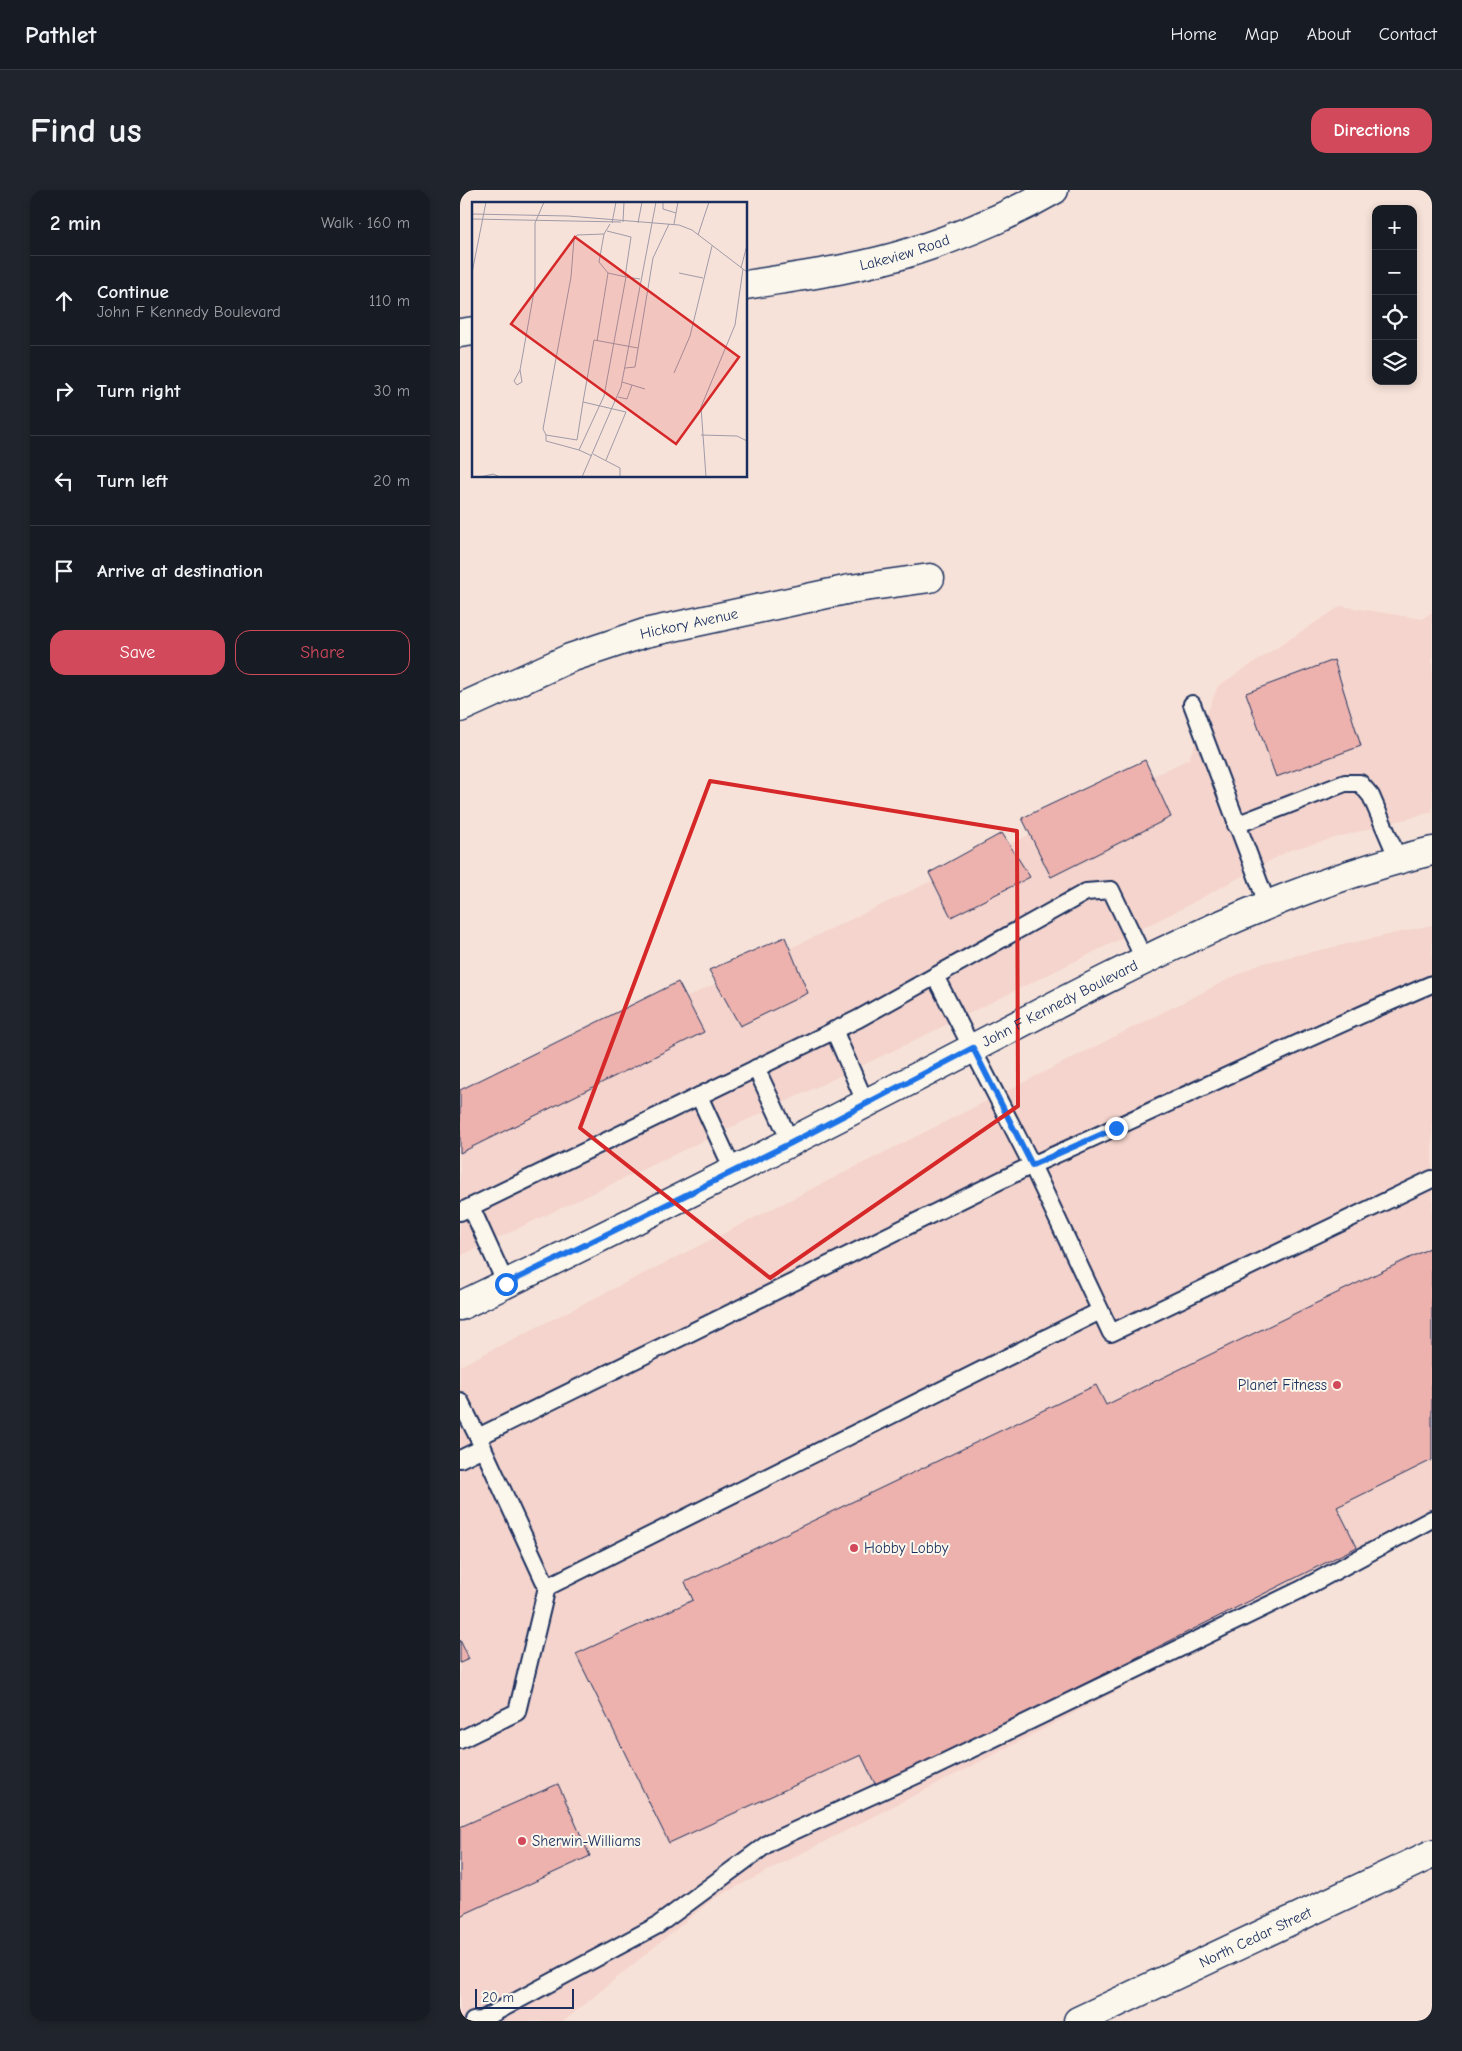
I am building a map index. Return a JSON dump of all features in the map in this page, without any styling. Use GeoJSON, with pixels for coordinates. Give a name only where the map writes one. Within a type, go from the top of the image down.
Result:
{"type":"FeatureCollection","features":[{"type":"Feature","properties":{"kind":"street","name":"Lakeview Road"},"geometry":{"type":"LineString","coordinates":[[748,285],[832,271],[909,252],[986,225],[1054,190]]}},
{"type":"Feature","properties":{"kind":"street","name":"Hickory Avenue"},"geometry":{"type":"LineString","coordinates":[[460,708],[570,658],[645,633],[850,589],[930,578]]}},
{"type":"Feature","properties":{"kind":"street","name":"John F Kennedy Boulevard"},"geometry":{"type":"LineString","coordinates":[[460,1306],[734,1172],[973,1048],[1184,942],[1311,888],[1398,859],[1432,851]]}},
{"type":"Feature","properties":{"kind":"street","name":"North Cedar Street"},"geometry":{"type":"LineString","coordinates":[[1078,2021],[1432,1854]]}},
{"type":"Feature","properties":{"kind":"lane"},"geometry":{"type":"LineString","coordinates":[[1192,704],[1268,906]]}},
{"type":"Feature","properties":{"kind":"lane"},"geometry":{"type":"LineString","coordinates":[[1236,825],[1344,783],[1360,784],[1371,796],[1398,859]]}},
{"type":"Feature","properties":{"kind":"lane"},"geometry":{"type":"LineString","coordinates":[[506,1284],[465,1209],[834,1030],[1086,892],[1111,890],[1145,961]]}},
{"type":"Feature","properties":{"kind":"lane"},"geometry":{"type":"LineString","coordinates":[[935,976],[1032,1165],[1111,1333],[1432,1180]]}},
{"type":"Feature","properties":{"kind":"lane"},"geometry":{"type":"LineString","coordinates":[[460,1459],[480,1443],[1032,1165],[1116,1128],[1287,1047],[1432,984]]}},
{"type":"Feature","properties":{"kind":"lane"},"geometry":{"type":"LineString","coordinates":[[834,1030],[866,1104]]}},
{"type":"Feature","properties":{"kind":"lane"},"geometry":{"type":"LineString","coordinates":[[756,1068],[791,1143]]}},
{"type":"Feature","properties":{"kind":"lane"},"geometry":{"type":"LineString","coordinates":[[699,1096],[734,1172]]}},
{"type":"Feature","properties":{"kind":"lane"},"geometry":{"type":"LineString","coordinates":[[548,1587],[1100,1311]]}},
{"type":"Feature","properties":{"kind":"lane"},"geometry":{"type":"LineString","coordinates":[[460,1401],[548,1587],[517,1712],[460,1740]]}},
{"type":"Feature","properties":{"kind":"lane"},"geometry":{"type":"LineString","coordinates":[[473,2021],[481,2020],[658,1925],[770,1842],[930,1769],[1300,1590],[1432,1519]]}},
{"type":"Feature","properties":{"kind":"highlighted area"},"geometry":{"type":"Polygon","coordinates":[[[710,781],[1017,831],[1018,1106],[770,1278],[580,1128],[710,781]]]}},
{"type":"Feature","properties":{"kind":"shaded area"},"geometry":{"type":"Polygon","coordinates":[[[1341,606],[1422,619],[1432,612],[1432,812],[1290,850],[1179,910],[905,1045],[460,1256],[460,1105],[1189,759],[1218,686],[1341,606]]]}},
{"type":"Feature","properties":{"kind":"shaded area"},"geometry":{"type":"Polygon","coordinates":[[[1432,925],[1432,1529],[713,1899],[564,2021],[460,2021],[460,1366],[1259,964],[1432,925]]]}},
{"type":"Feature","properties":{"kind":"building"},"geometry":{"type":"Polygon","coordinates":[[[1334,660],[1361,746],[1276,777],[1246,693],[1334,660]]]}},
{"type":"Feature","properties":{"kind":"building"},"geometry":{"type":"Polygon","coordinates":[[[1145,760],[1171,817],[1051,877],[1022,818],[1145,760]]]}},
{"type":"Feature","properties":{"kind":"building"},"geometry":{"type":"Polygon","coordinates":[[[1002,833],[1030,877],[951,917],[929,873],[1002,833]]]}},
{"type":"Feature","properties":{"kind":"building"},"geometry":{"type":"Polygon","coordinates":[[[785,937],[808,993],[740,1026],[709,970],[785,937]]]}},
{"type":"Feature","properties":{"kind":"building"},"geometry":{"type":"Polygon","coordinates":[[[678,982],[704,1032],[460,1153],[460,1090],[678,982]]]}},
{"type":"Feature","properties":{"kind":"building"},"geometry":{"type":"Polygon","coordinates":[[[1432,1247],[1432,1460],[1337,1507],[1357,1547],[877,1788],[861,1755],[669,1843],[576,1654],[693,1600],[685,1582],[1096,1385],[1106,1405],[1432,1247]]]}},
{"type":"Feature","properties":{"kind":"building"},"geometry":{"type":"Polygon","coordinates":[[[460,1640],[469,1659],[460,1663],[460,1640]]]}},
{"type":"Feature","properties":{"kind":"building","name":"Sherwin-Williams"},"geometry":{"type":"Polygon","coordinates":[[[558,1784],[590,1856],[460,1916],[460,1827],[558,1784]]]}},
{"type":"Feature","properties":{"kind":"place","name":"Planet Fitness"},"geometry":{"type":"Point","coordinates":[1337,1385]}},
{"type":"Feature","properties":{"kind":"place","name":"Hobby Lobby"},"geometry":{"type":"Point","coordinates":[854,1548]}},
{"type":"Feature","properties":{"kind":"place","name":"Sherwin-Williams"},"geometry":{"type":"Point","coordinates":[522,1841]}},
{"type":"Feature","properties":{"kind":"route"},"geometry":{"type":"LineString","coordinates":[[506,1284],[734,1172],[973,1048],[1032,1165],[1116,1128]]}}]}
